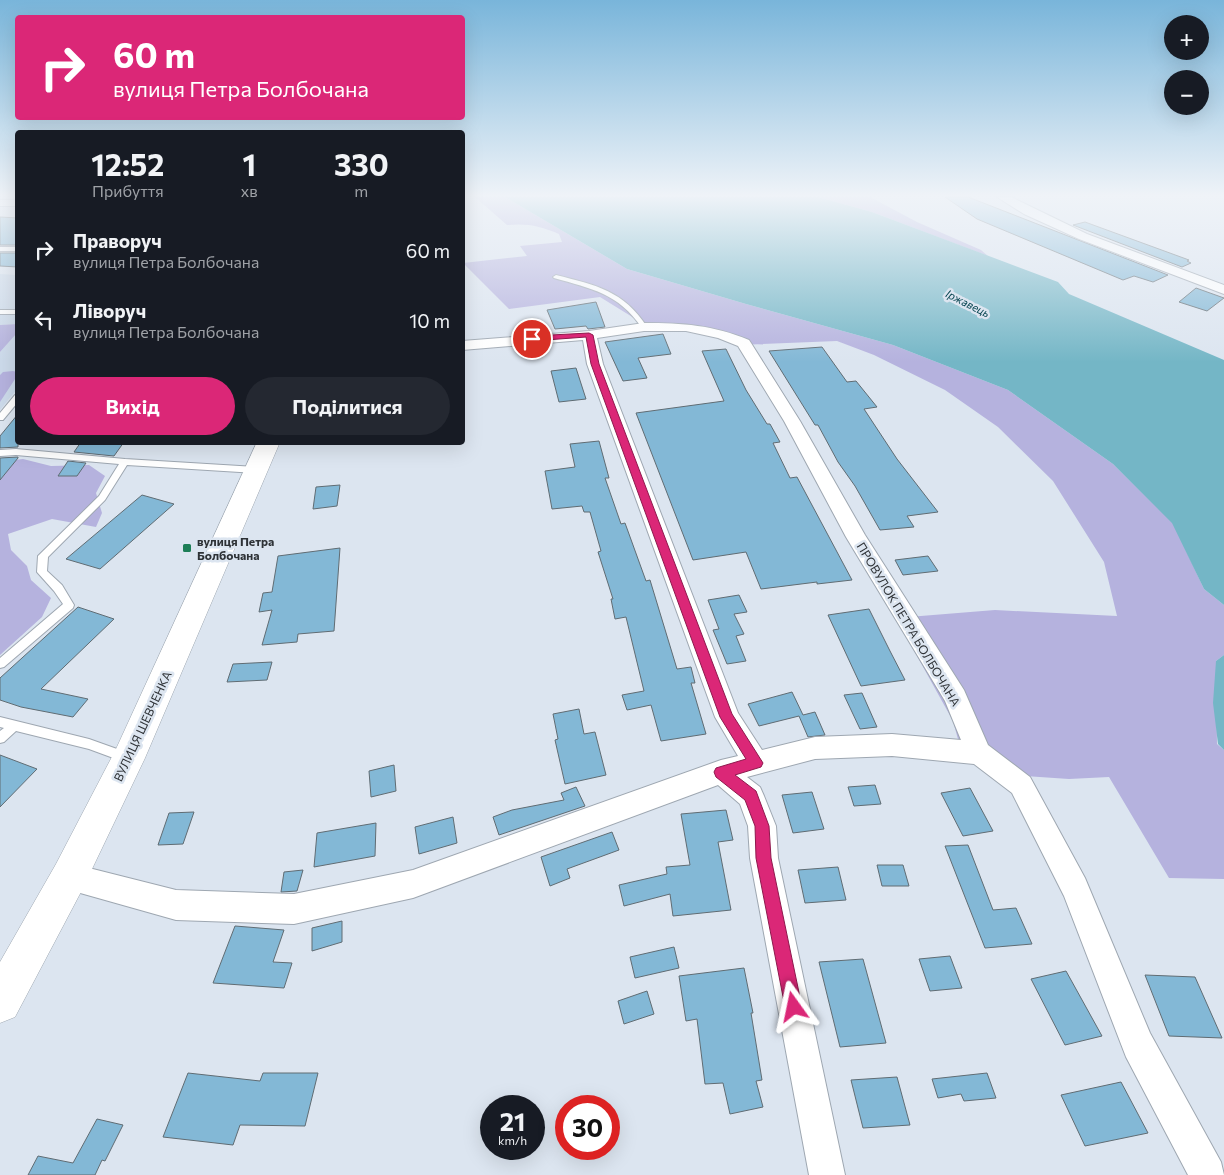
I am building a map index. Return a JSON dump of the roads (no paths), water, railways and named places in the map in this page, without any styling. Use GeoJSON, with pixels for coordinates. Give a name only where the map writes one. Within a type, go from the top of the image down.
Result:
{"type":"FeatureCollection","features":[{"type":"Feature","properties":{"kind":"street"},"geometry":{"type":"LineString","coordinates":[[1121,252],[1224,290]]}},
{"type":"Feature","properties":{"kind":"street","name":"ПРОВУЛОК ПЕТРА БОЛБОЧАНА"},"geometry":{"type":"LineString","coordinates":[[589,335],[644,327],[686,327],[722,334],[744,343],[792,421],[856,537],[955,697],[979,753],[1021,785],[1075,888],[1138,1044],[1208,1175]]}},
{"type":"Feature","properties":{"kind":"street"},"geometry":{"type":"LineString","coordinates":[[465,346],[589,335],[595,364],[726,717],[756,763]]}},
{"type":"Feature","properties":{"kind":"street","name":"ВУЛИЦЯ ШЕВЧЕНКА"},"geometry":{"type":"LineString","coordinates":[[0,1002],[69,878],[128,758],[264,456]]}},
{"type":"Feature","properties":{"kind":"street"},"geometry":{"type":"LineString","coordinates":[[69,878],[176,905],[294,909],[413,884],[721,772],[815,748],[892,745],[979,753]]}},
{"type":"Feature","properties":{"kind":"street"},"geometry":{"type":"LineString","coordinates":[[721,772],[751,796],[762,826],[764,858],[827,1175]]}},
{"type":"Feature","properties":{"kind":"lane"},"geometry":{"type":"LineString","coordinates":[[556,277],[608,293],[629,305],[644,327]]}},
{"type":"Feature","properties":{"kind":"lane"},"geometry":{"type":"LineString","coordinates":[[0,312],[15,312]]}},
{"type":"Feature","properties":{"kind":"lane"},"geometry":{"type":"LineString","coordinates":[[0,418],[15,400]]}},
{"type":"Feature","properties":{"kind":"lane"},"geometry":{"type":"LineString","coordinates":[[0,453],[24,453],[125,462],[264,456]]}},
{"type":"Feature","properties":{"kind":"lane"},"geometry":{"type":"LineString","coordinates":[[0,664],[69,605],[58,588],[42,572],[43,556],[102,498],[125,462]]}},
{"type":"Feature","properties":{"kind":"lane"},"geometry":{"type":"LineString","coordinates":[[0,722],[89,744],[128,758]]}},
{"type":"Feature","properties":{"kind":"lane"},"geometry":{"type":"LineString","coordinates":[[0,738],[14,726]]}},
{"type":"Feature","properties":{"kind":"water","name":"Іржавець"},"geometry":{"type":"Polygon","coordinates":[[[598,252],[978,252],[1058,282],[1069,294],[1224,360],[1224,605],[1204,589],[1172,523],[1113,464],[1008,390],[893,345],[627,269],[598,252]]]}},
{"type":"Feature","properties":{"kind":"water"},"geometry":{"type":"Polygon","coordinates":[[[1224,655],[1224,750],[1218,744],[1213,703],[1216,661],[1224,655]]]}},
{"type":"Feature","properties":{"kind":"place","name":"вулиця Петра Болбочана"},"geometry":{"type":"Point","coordinates":[187,548]}}]}
